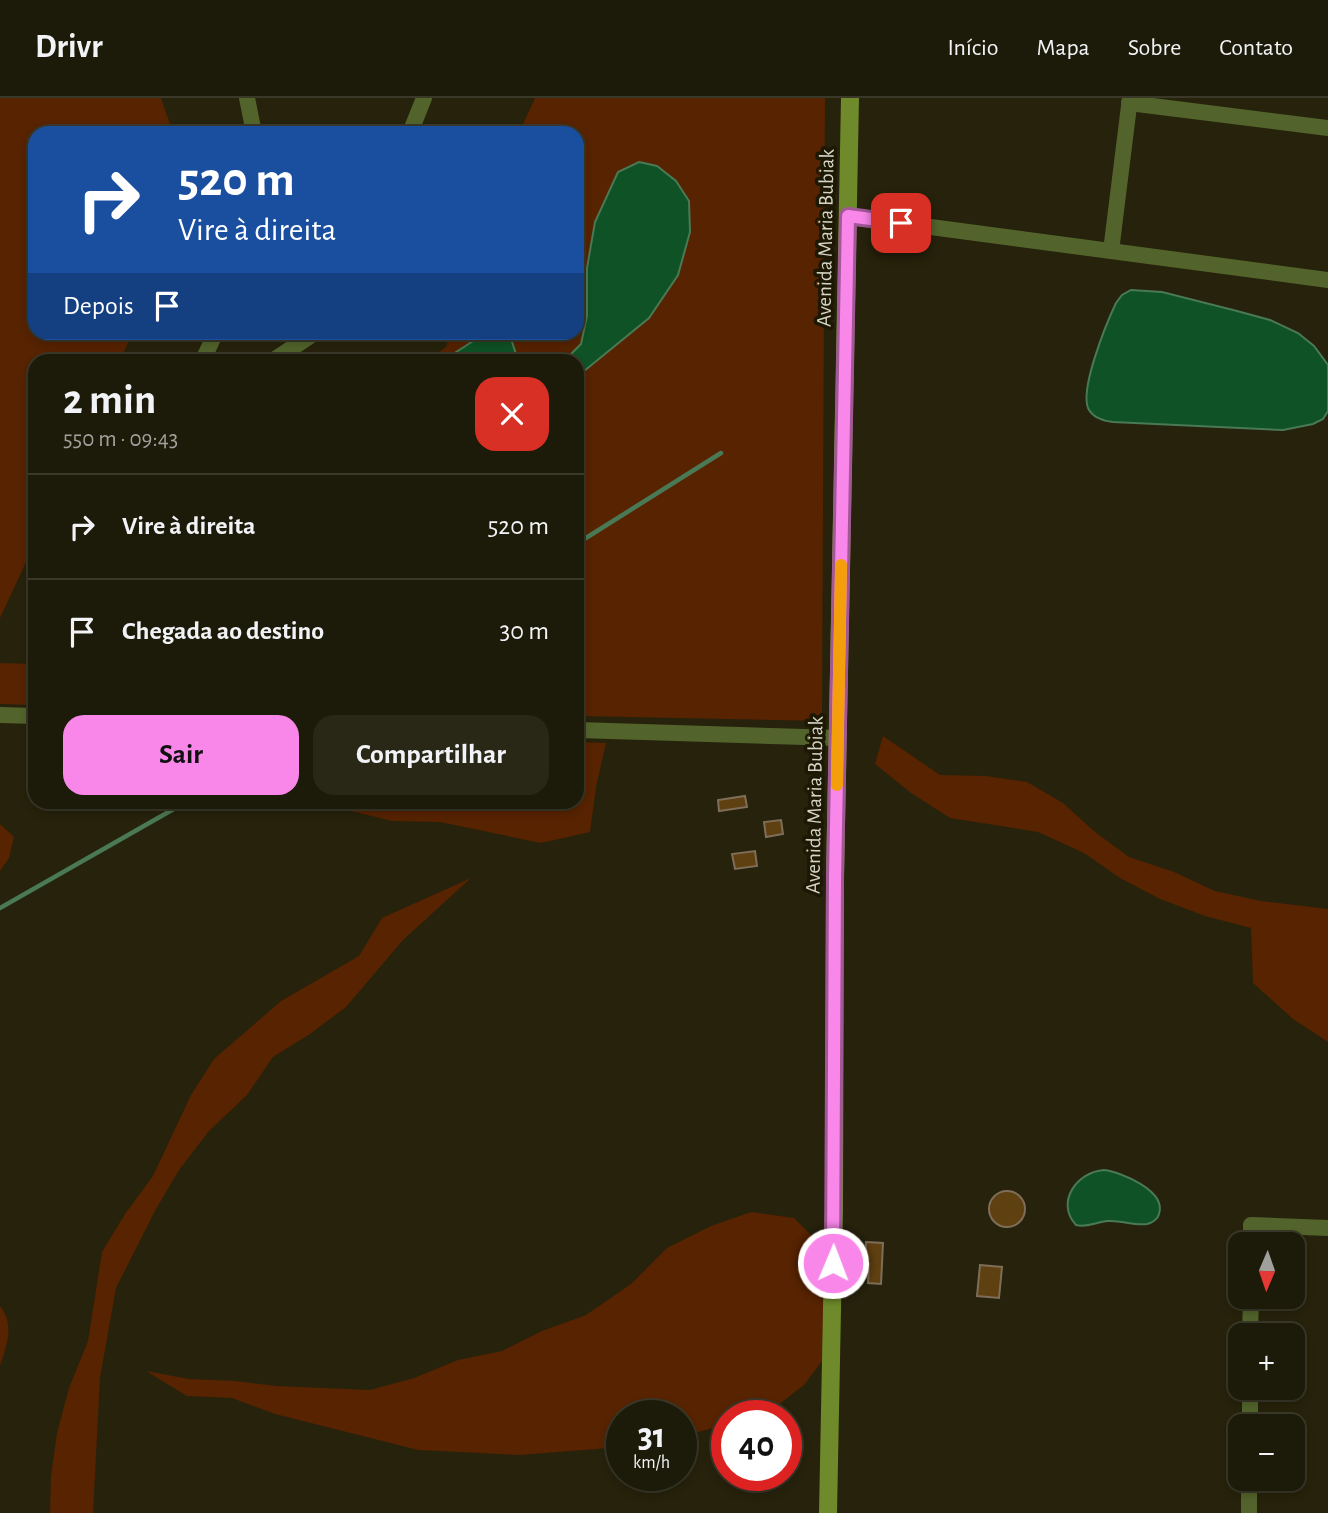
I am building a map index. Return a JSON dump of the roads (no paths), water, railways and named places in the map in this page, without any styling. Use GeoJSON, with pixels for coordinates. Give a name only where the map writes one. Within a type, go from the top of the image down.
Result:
{"type":"FeatureCollection","features":[{"type":"Feature","properties":{"kind":"street"},"geometry":{"type":"LineString","coordinates":[[247,98],[253,126]]}},
{"type":"Feature","properties":{"kind":"street"},"geometry":{"type":"LineString","coordinates":[[413,126],[424,98]]}},
{"type":"Feature","properties":{"kind":"street","name":"Avenida Maria Bubiak"},"geometry":{"type":"LineString","coordinates":[[828,1513],[834,1221],[835,877],[850,98]]}},
{"type":"Feature","properties":{"kind":"street"},"geometry":{"type":"LineString","coordinates":[[1111,251],[1129,101],[1328,128]]}},
{"type":"Feature","properties":{"kind":"street"},"geometry":{"type":"LineString","coordinates":[[848,216],[1328,280]]}},
{"type":"Feature","properties":{"kind":"street"},"geometry":{"type":"LineString","coordinates":[[283,354],[304,340]]}},
{"type":"Feature","properties":{"kind":"street"},"geometry":{"type":"LineString","coordinates":[[0,715],[28,716]]}},
{"type":"Feature","properties":{"kind":"street"},"geometry":{"type":"LineString","coordinates":[[584,730],[838,738]]}},
{"type":"Feature","properties":{"kind":"street"},"geometry":{"type":"LineString","coordinates":[[1251,1232],[1251,1225],[1328,1228]]}},
{"type":"Feature","properties":{"kind":"street"},"geometry":{"type":"LineString","coordinates":[[1249,1491],[1249,1513]]}},
{"type":"Feature","properties":{"kind":"waterway"},"geometry":{"type":"LineString","coordinates":[[584,539],[721,453]]}},
{"type":"Feature","properties":{"kind":"waterway"},"geometry":{"type":"LineString","coordinates":[[0,908],[174,809]]}}]}
